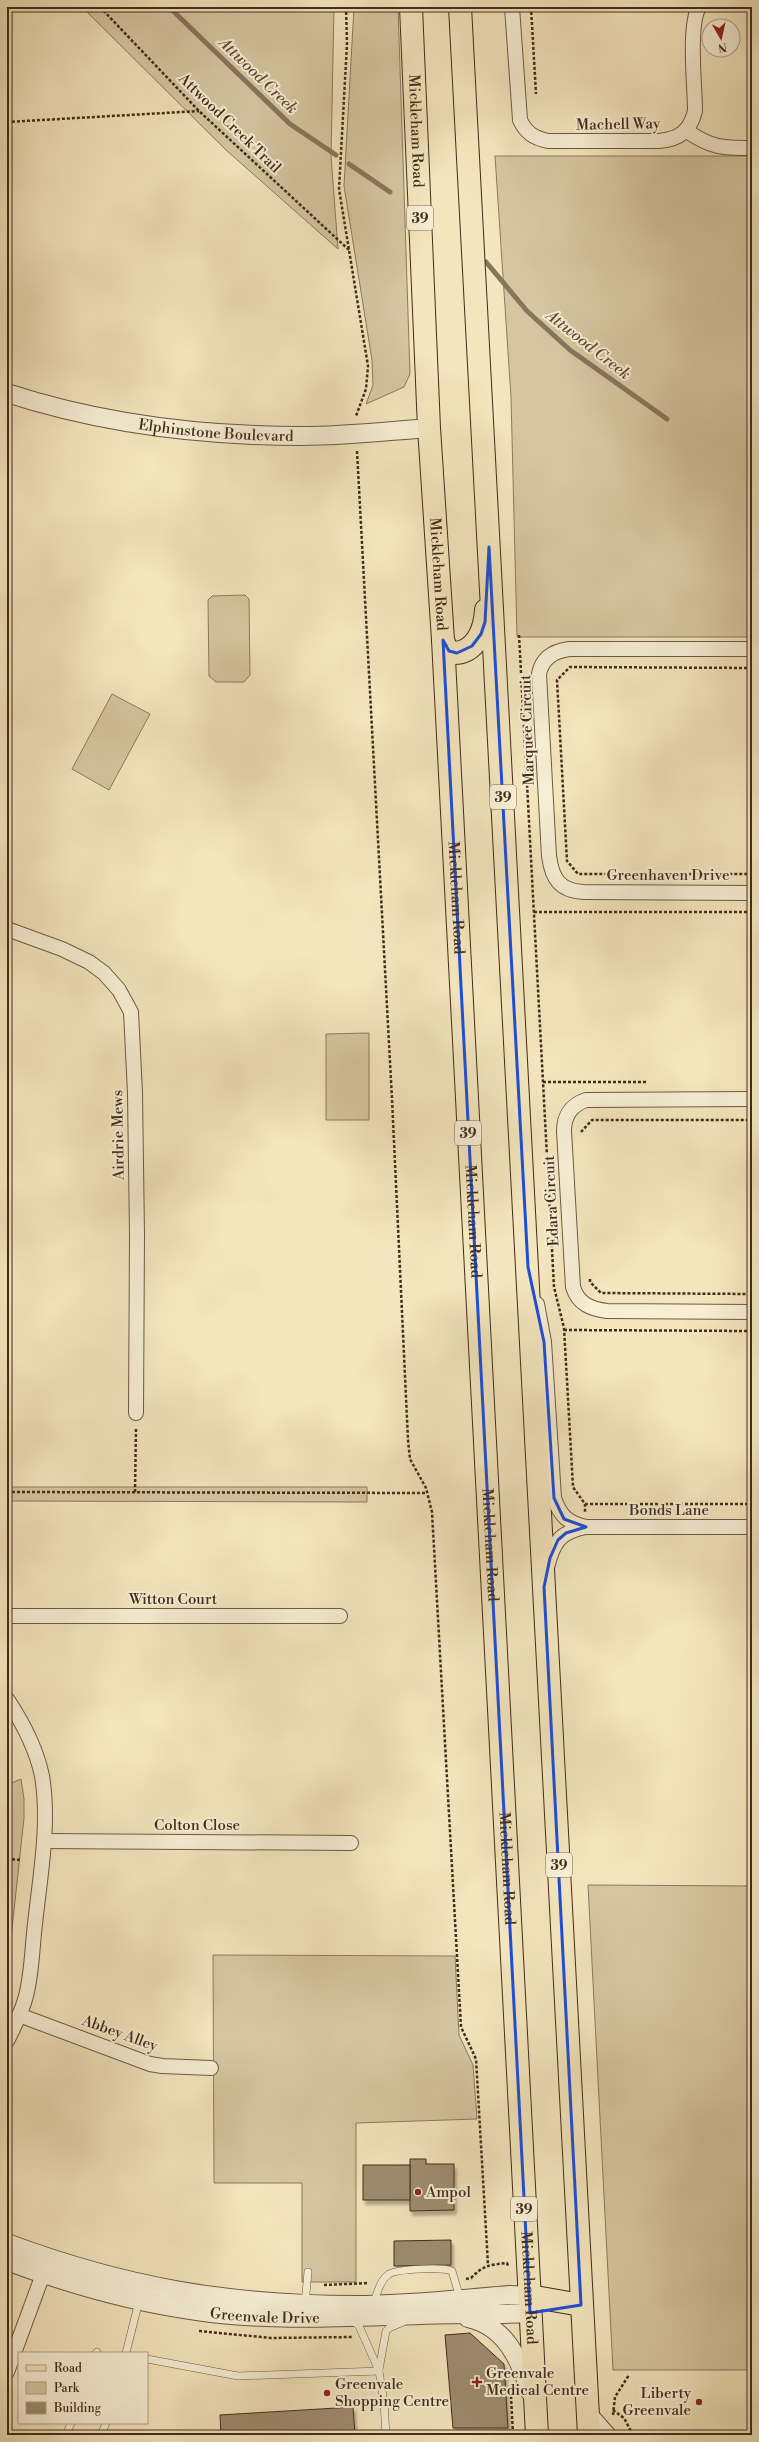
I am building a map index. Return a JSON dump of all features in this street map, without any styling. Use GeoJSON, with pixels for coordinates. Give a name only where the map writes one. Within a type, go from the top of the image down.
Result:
{"type":"FeatureCollection","features":[{"type":"Feature","properties":{"kind":"main road","name":"Mickleham Road"},"geometry":{"type":"LineString","coordinates":[[411,7],[429,428],[443,640],[537,2435]]}},
{"type":"Feature","properties":{"kind":"main road","name":"39"},"geometry":{"type":"LineString","coordinates":[[460,7],[589,2435]]}},
{"type":"Feature","properties":{"kind":"main road"},"geometry":{"type":"LineString","coordinates":[[443,640],[449,651],[457,653],[472,646],[481,634],[485,622],[489,547]]}},
{"type":"Feature","properties":{"kind":"main road"},"geometry":{"type":"LineString","coordinates":[[530,2305],[581,2305]]}},
{"type":"Feature","properties":{"kind":"street","name":"Machell Way"},"geometry":{"type":"LineString","coordinates":[[512,7],[518,113],[522,126],[533,137],[548,141],[659,141],[674,139],[687,131]]}},
{"type":"Feature","properties":{"kind":"street"},"geometry":{"type":"LineString","coordinates":[[699,7],[694,28],[695,111],[693,121],[687,131],[702,142],[719,148],[752,148]]}},
{"type":"Feature","properties":{"kind":"street","name":"Elphinstone Boulevard"},"geometry":{"type":"LineString","coordinates":[[7,393],[75,412],[140,425],[197,431],[303,436],[429,428]]}},
{"type":"Feature","properties":{"kind":"street","name":"Marquee Circuit"},"geometry":{"type":"LineString","coordinates":[[584,892],[562,886],[555,879],[550,868],[539,674],[544,661],[555,652],[569,649],[752,649]]}},
{"type":"Feature","properties":{"kind":"street","name":"Greenhaven Drive"},"geometry":{"type":"LineString","coordinates":[[584,892],[752,893]]}},
{"type":"Feature","properties":{"kind":"street","name":"Airdrie Mews"},"geometry":{"type":"LineString","coordinates":[[7,929],[62,949],[88,962],[104,973],[114,985],[131,1012],[136,1203],[136,1413]]}},
{"type":"Feature","properties":{"kind":"street","name":"Edara Circuit"},"geometry":{"type":"LineString","coordinates":[[752,1099],[586,1100],[576,1104],[568,1112],[564,1121],[564,1131],[573,1287],[576,1296],[582,1302],[590,1308],[607,1311],[752,1312]]}},
{"type":"Feature","properties":{"kind":"street"},"geometry":{"type":"LineString","coordinates":[[528,1267],[544,1342],[554,1498],[564,1519],[574,1524],[586,1527]]}},
{"type":"Feature","properties":{"kind":"street"},"geometry":{"type":"LineString","coordinates":[[544,1587],[550,1558],[558,1540],[566,1533],[586,1527]]}},
{"type":"Feature","properties":{"kind":"street","name":"Bonds Lane"},"geometry":{"type":"LineString","coordinates":[[586,1527],[752,1527]]}},
{"type":"Feature","properties":{"kind":"street","name":"Witton Court"},"geometry":{"type":"LineString","coordinates":[[7,1616],[340,1616]]}},
{"type":"Feature","properties":{"kind":"street"},"geometry":{"type":"LineString","coordinates":[[7,1699],[30,1736],[38,1759],[44,1792],[44,1841],[29,1978],[19,2015],[7,2041]]}},
{"type":"Feature","properties":{"kind":"street","name":"Colton Close"},"geometry":{"type":"LineString","coordinates":[[44,1841],[351,1843]]}},
{"type":"Feature","properties":{"kind":"street","name":"Abbey Alley"},"geometry":{"type":"LineString","coordinates":[[19,2015],[150,2064],[162,2066],[211,2068]]}},
{"type":"Feature","properties":{"kind":"street","name":"Greenvale Drive"},"geometry":{"type":"LineString","coordinates":[[7,2243],[46,2266]]}},
{"type":"Feature","properties":{"kind":"street","name":"Greenvale Drive"},"geometry":{"type":"LineString","coordinates":[[7,2261],[46,2266],[141,2293],[218,2298],[347,2317],[374,2311],[436,2314],[461,2307]]}},
{"type":"Feature","properties":{"kind":"street"},"geometry":{"type":"LineString","coordinates":[[7,2372],[46,2266]]}},
{"type":"Feature","properties":{"kind":"street","name":"Greenvale Drive"},"geometry":{"type":"LineString","coordinates":[[305,2311],[374,2311],[530,2305]]}},
{"type":"Feature","properties":{"kind":"street"},"geometry":{"type":"LineString","coordinates":[[436,2314],[475,2320],[491,2327],[502,2336],[520,2363],[536,2412]]}},
{"type":"Feature","properties":{"kind":"street"},"geometry":{"type":"LineString","coordinates":[[587,2411],[610,2429]]}},
{"type":"Feature","properties":{"kind":"lane"},"geometry":{"type":"LineString","coordinates":[[374,2311],[376,2294],[382,2283],[390,2274],[405,2271],[449,2269],[454,2274],[456,2279],[461,2307]]}},
{"type":"Feature","properties":{"kind":"lane"},"geometry":{"type":"LineString","coordinates":[[305,2311],[308,2272]]}},
{"type":"Feature","properties":{"kind":"lane"},"geometry":{"type":"LineString","coordinates":[[126,2352],[141,2293]]}},
{"type":"Feature","properties":{"kind":"lane"},"geometry":{"type":"LineString","coordinates":[[378,2370],[384,2336],[389,2328],[436,2314]]}},
{"type":"Feature","properties":{"kind":"lane"},"geometry":{"type":"LineString","coordinates":[[347,2317],[359,2326],[378,2370],[384,2403],[386,2435]]}},
{"type":"Feature","properties":{"kind":"lane"},"geometry":{"type":"LineString","coordinates":[[148,2359],[238,2376],[378,2370]]}},
{"type":"Feature","properties":{"kind":"lane"},"geometry":{"type":"LineString","coordinates":[[66,2435],[71,2424]]}},
{"type":"Feature","properties":{"kind":"lane"},"geometry":{"type":"LineString","coordinates":[[101,2435],[106,2424]]}},
{"type":"Feature","properties":{"kind":"path","name":"Attwood Creek Trail"},"geometry":{"type":"LineString","coordinates":[[100,7],[199,111],[349,250]]}},
{"type":"Feature","properties":{"kind":"path"},"geometry":{"type":"LineString","coordinates":[[346,7],[347,44],[339,189],[368,366],[366,389],[356,417],[356,433],[392,1083],[408,1440],[410,1459],[427,1492],[432,1512],[461,2027],[476,2059],[488,2265],[482,2267],[471,2278],[456,2279]]}},
{"type":"Feature","properties":{"kind":"path"},"geometry":{"type":"LineString","coordinates":[[7,122],[199,111]]}},
{"type":"Feature","properties":{"kind":"path"},"geometry":{"type":"LineString","coordinates":[[519,635],[554,1287],[564,1330],[572,1487],[585,1504],[586,1527]]}},
{"type":"Feature","properties":{"kind":"path"},"geometry":{"type":"LineString","coordinates":[[752,668],[570,667],[557,680],[567,861],[578,874],[752,874]]}},
{"type":"Feature","properties":{"kind":"path"},"geometry":{"type":"LineString","coordinates":[[534,912],[752,912]]}},
{"type":"Feature","properties":{"kind":"path"},"geometry":{"type":"LineString","coordinates":[[582,1140],[581,1132],[592,1120],[752,1120]]}},
{"type":"Feature","properties":{"kind":"path"},"geometry":{"type":"LineString","coordinates":[[590,1274],[590,1282],[601,1293],[752,1294]]}},
{"type":"Feature","properties":{"kind":"path"},"geometry":{"type":"LineString","coordinates":[[564,1330],[752,1331]]}},
{"type":"Feature","properties":{"kind":"path"},"geometry":{"type":"LineString","coordinates":[[134,1492],[136,1413]]}},
{"type":"Feature","properties":{"kind":"path"},"geometry":{"type":"LineString","coordinates":[[7,1492],[427,1492]]}},
{"type":"Feature","properties":{"kind":"path"},"geometry":{"type":"LineString","coordinates":[[585,1504],[752,1504]]}},
{"type":"Feature","properties":{"kind":"path"},"geometry":{"type":"LineString","coordinates":[[7,1859],[22,1860]]}},
{"type":"Feature","properties":{"kind":"path"},"geometry":{"type":"LineString","coordinates":[[306,2286],[382,2283]]}},
{"type":"Feature","properties":{"kind":"path"},"geometry":{"type":"LineString","coordinates":[[610,2429],[615,2397],[628,2375]]}},
{"type":"Feature","properties":{"kind":"path"},"geometry":{"type":"LineString","coordinates":[[613,2410],[624,2418],[633,2435]]}},
{"type":"Feature","properties":{"kind":"highlighted area"},"geometry":{"type":"Polygon","coordinates":[[[489,547],[528,1267],[544,1342],[554,1498],[564,1519],[586,1527],[566,1533],[558,1540],[550,1558],[544,1587],[581,2305],[530,2313],[505,1839],[443,640],[449,651],[457,653],[472,646],[481,634],[485,622],[489,547]]]}},
{"type":"Feature","properties":{"kind":"green space"},"geometry":{"type":"Polygon","coordinates":[[[82,7],[334,7],[331,156],[338,249],[226,150],[82,7]]]}},
{"type":"Feature","properties":{"kind":"green space"},"geometry":{"type":"Polygon","coordinates":[[[354,7],[398,7],[410,374],[404,387],[366,404],[373,385],[372,360],[344,186],[354,7]]]}},
{"type":"Feature","properties":{"kind":"green space"},"geometry":{"type":"Polygon","coordinates":[[[495,156],[752,156],[752,637],[517,637],[511,397],[495,156]]]}},
{"type":"Feature","properties":{"kind":"green space"},"geometry":{"type":"Polygon","coordinates":[[[245,595],[249,599],[250,675],[244,682],[216,682],[209,676],[208,600],[212,596],[245,595]]]}},
{"type":"Feature","properties":{"kind":"green space"},"geometry":{"type":"Polygon","coordinates":[[[112,694],[150,714],[109,790],[72,769],[112,694]]]}},
{"type":"Feature","properties":{"kind":"green space"},"geometry":{"type":"Polygon","coordinates":[[[369,1033],[369,1120],[326,1120],[326,1034],[369,1033]]]}},
{"type":"Feature","properties":{"kind":"green space"},"geometry":{"type":"Polygon","coordinates":[[[7,1487],[367,1487],[367,1502],[7,1501],[7,1487]]]}},
{"type":"Feature","properties":{"kind":"green space"},"geometry":{"type":"Polygon","coordinates":[[[21,1779],[24,1799],[24,1818],[11,1938],[7,1936],[7,1785],[21,1779]]]}},
{"type":"Feature","properties":{"kind":"green space"},"geometry":{"type":"Polygon","coordinates":[[[588,1885],[752,1886],[752,2370],[613,2370],[588,1885]]]}},
{"type":"Feature","properties":{"kind":"green space"},"geometry":{"type":"Polygon","coordinates":[[[213,1955],[455,1956],[459,2035],[473,2065],[477,2119],[356,2123],[356,2282],[302,2282],[302,2183],[214,2183],[213,1955]]]}},
{"type":"Feature","properties":{"kind":"building"},"geometry":{"type":"Polygon","coordinates":[[[410,2159],[426,2159],[426,2164],[454,2164],[454,2210],[410,2211],[410,2159]]]}},
{"type":"Feature","properties":{"kind":"building"},"geometry":{"type":"Polygon","coordinates":[[[363,2165],[410,2165],[410,2200],[363,2200],[363,2165]]]}},
{"type":"Feature","properties":{"kind":"building"},"geometry":{"type":"Polygon","coordinates":[[[451,2240],[451,2265],[394,2266],[394,2241],[451,2240]]]}},
{"type":"Feature","properties":{"kind":"building","name":"Greenvale Medical Centre"},"geometry":{"type":"Polygon","coordinates":[[[470,2333],[504,2364],[508,2428],[453,2428],[445,2335],[470,2333]]]}},
{"type":"Feature","properties":{"kind":"building"},"geometry":{"type":"Polygon","coordinates":[[[353,2407],[355,2435],[221,2435],[220,2415],[353,2407]]]}},
{"type":"Feature","properties":{"kind":"waterway","name":"Attwood Creek"},"geometry":{"type":"LineString","coordinates":[[169,7],[290,124],[336,155]]}},
{"type":"Feature","properties":{"kind":"waterway","name":"Attwood Creek"},"geometry":{"type":"LineString","coordinates":[[349,164],[390,192]]}},
{"type":"Feature","properties":{"kind":"waterway","name":"Attwood Creek"},"geometry":{"type":"LineString","coordinates":[[486,262],[527,311],[570,350],[667,419]]}},
{"type":"Feature","properties":{"kind":"place","name":"Ampol"},"geometry":{"type":"Point","coordinates":[418,2192]}},
{"type":"Feature","properties":{"kind":"place","name":"Greenvale Medical Centre"},"geometry":{"type":"Point","coordinates":[477,2382]}},
{"type":"Feature","properties":{"kind":"place","name":"Greenvale Shopping Centre"},"geometry":{"type":"Point","coordinates":[327,2393]}},
{"type":"Feature","properties":{"kind":"place","name":"Liberty Greenvale"},"geometry":{"type":"Point","coordinates":[699,2402]}}]}
